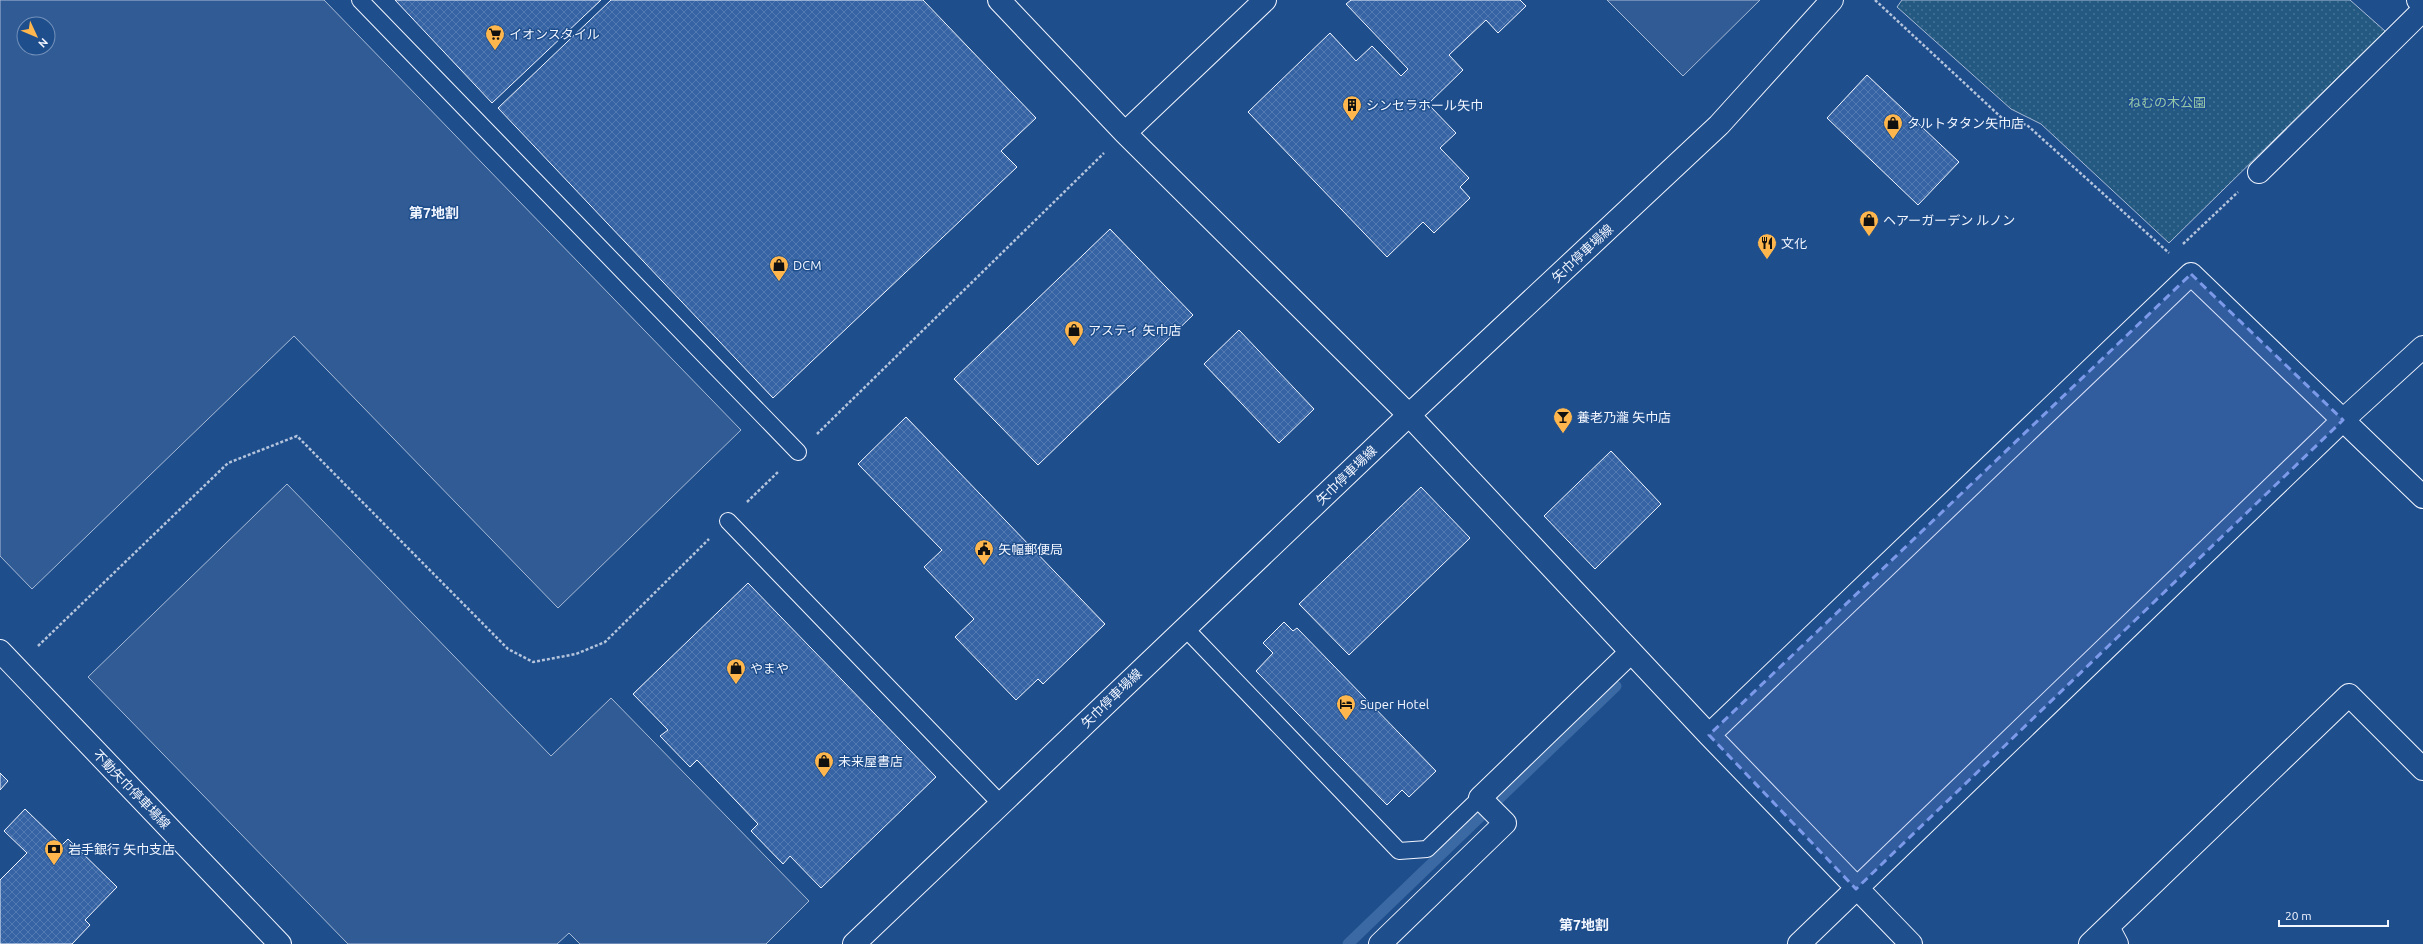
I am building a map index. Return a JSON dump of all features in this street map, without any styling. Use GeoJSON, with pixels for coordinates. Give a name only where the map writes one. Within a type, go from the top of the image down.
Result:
{"type":"FeatureCollection","features":[{"type":"Feature","properties":{"kind":"street"},"geometry":{"type":"LineString","coordinates":[[999,0],[1125,133],[1409,415],[1709,735],[1856,889],[1911,944]]}},
{"type":"Feature","properties":{"kind":"street"},"geometry":{"type":"LineString","coordinates":[[1125,133],[1265,0]]}},
{"type":"Feature","properties":{"kind":"street","name":"矢巾停車場線"},"geometry":{"type":"LineString","coordinates":[[854,944],[1409,415],[1719,125],[1832,0]]}},
{"type":"Feature","properties":{"kind":"street"},"geometry":{"type":"LineString","coordinates":[[2418,0],[2423,4]]}},
{"type":"Feature","properties":{"kind":"street"},"geometry":{"type":"LineString","coordinates":[[2259,172],[2423,10]]}},
{"type":"Feature","properties":{"kind":"street"},"geometry":{"type":"LineString","coordinates":[[1709,735],[2191,274],[2423,497]]}},
{"type":"Feature","properties":{"kind":"street"},"geometry":{"type":"LineString","coordinates":[[1798,944],[2343,420],[2423,347]]}},
{"type":"Feature","properties":{"kind":"street","name":"不動矢巾停車場線"},"geometry":{"type":"LineString","coordinates":[[0,651],[280,944]]}},
{"type":"Feature","properties":{"kind":"street"},"geometry":{"type":"LineString","coordinates":[[1380,944],[1504,823],[1481,799],[1631,652]]}},
{"type":"Feature","properties":{"kind":"street"},"geometry":{"type":"LineString","coordinates":[[2090,944],[2113,936],[2349,695],[2423,769]]}},
{"type":"Feature","properties":{"kind":"lane"},"geometry":{"type":"LineString","coordinates":[[360,0],[798,452]]}},
{"type":"Feature","properties":{"kind":"lane"},"geometry":{"type":"LineString","coordinates":[[728,521],[1001,804]]}},
{"type":"Feature","properties":{"kind":"lane"},"geometry":{"type":"LineString","coordinates":[[1185,628],[1398,851],[1427,849],[1481,799]]}},
{"type":"Feature","properties":{"kind":"path"},"geometry":{"type":"LineString","coordinates":[[1875,0],[2003,119],[2027,125],[2191,274]]}},
{"type":"Feature","properties":{"kind":"path"},"geometry":{"type":"LineString","coordinates":[[16,668],[228,463],[297,436],[508,649],[533,662],[576,654],[606,642],[798,452],[1125,133]]}},
{"type":"Feature","properties":{"kind":"path"},"geometry":{"type":"LineString","coordinates":[[2171,255],[2259,172]]}},
{"type":"Feature","properties":{"kind":"highlighted area"},"geometry":{"type":"Polygon","coordinates":[[[2191,274],[2343,420],[1856,889],[1709,735],[2191,274]]]}},
{"type":"Feature","properties":{"kind":"green space","name":"ねむの木公園"},"geometry":{"type":"Polygon","coordinates":[[[1902,0],[2350,0],[2385,31],[2169,243],[2041,124],[2011,109],[1897,7],[1902,0]]]}},
{"type":"Feature","properties":{"kind":"shaded area"},"geometry":{"type":"Polygon","coordinates":[[[0,0],[324,0],[741,430],[558,608],[294,336],[32,589],[0,556],[0,0]]]}},
{"type":"Feature","properties":{"kind":"shaded area"},"geometry":{"type":"Polygon","coordinates":[[[1607,0],[1760,0],[1683,76],[1607,0]]]}},
{"type":"Feature","properties":{"kind":"shaded area"},"geometry":{"type":"Polygon","coordinates":[[[287,484],[551,756],[611,698],[809,901],[766,944],[580,944],[569,933],[557,944],[348,944],[88,677],[287,484]]]}},
{"type":"Feature","properties":{"kind":"building","name":"イオンスタイル"},"geometry":{"type":"Polygon","coordinates":[[[395,0],[601,0],[492,103],[395,0]]]}},
{"type":"Feature","properties":{"kind":"building","name":"DCM"},"geometry":{"type":"Polygon","coordinates":[[[611,0],[923,0],[1036,118],[1001,151],[1017,167],[773,398],[498,108],[611,0]]]}},
{"type":"Feature","properties":{"kind":"building","name":"シンセラホール矢巾"},"geometry":{"type":"Polygon","coordinates":[[[1351,0],[1520,0],[1526,6],[1498,33],[1486,20],[1449,55],[1463,70],[1428,104],[1456,133],[1440,148],[1469,178],[1460,187],[1470,198],[1434,233],[1423,222],[1387,257],[1248,112],[1330,33],[1356,61],[1372,46],[1401,76],[1408,69],[1346,4],[1351,0]]]}},
{"type":"Feature","properties":{"kind":"building","name":"タルトタタン矢巾店"},"geometry":{"type":"Polygon","coordinates":[[[1867,75],[1959,162],[1918,205],[1827,118],[1867,75]]]}},
{"type":"Feature","properties":{"kind":"building","name":"アスティ 矢巾店"},"geometry":{"type":"Polygon","coordinates":[[[1110,229],[1193,315],[1038,465],[954,379],[1110,229]]]}},
{"type":"Feature","properties":{"kind":"building"},"geometry":{"type":"Polygon","coordinates":[[[1239,330],[1314,409],[1279,443],[1204,364],[1239,330]]]}},
{"type":"Feature","properties":{"kind":"building"},"geometry":{"type":"Polygon","coordinates":[[[906,417],[1105,624],[1043,684],[1038,679],[1016,700],[955,637],[974,619],[924,567],[942,550],[858,464],[906,417]]]}},
{"type":"Feature","properties":{"kind":"building"},"geometry":{"type":"Polygon","coordinates":[[[1611,451],[1661,504],[1595,569],[1544,516],[1611,451]]]}},
{"type":"Feature","properties":{"kind":"building"},"geometry":{"type":"Polygon","coordinates":[[[1421,487],[1470,538],[1349,655],[1299,604],[1421,487]]]}},
{"type":"Feature","properties":{"kind":"building"},"geometry":{"type":"Polygon","coordinates":[[[748,583],[936,777],[821,888],[790,856],[783,864],[751,831],[758,824],[697,760],[690,767],[660,736],[668,730],[633,694],[748,583]]]}},
{"type":"Feature","properties":{"kind":"building","name":"Super Hotel"},"geometry":{"type":"Polygon","coordinates":[[[1284,622],[1293,631],[1297,628],[1436,771],[1409,797],[1402,790],[1387,805],[1256,671],[1273,653],[1263,643],[1284,622]]]}},
{"type":"Feature","properties":{"kind":"building"},"geometry":{"type":"Polygon","coordinates":[[[0,773],[8,781],[0,790],[0,773]]]}},
{"type":"Feature","properties":{"kind":"building","name":"岩手銀行 矢巾支店"},"geometry":{"type":"Polygon","coordinates":[[[25,809],[62,845],[68,839],[117,887],[85,920],[90,925],[72,944],[0,944],[0,880],[27,853],[4,831],[25,809]]]}},
{"type":"Feature","properties":{"kind":"waterway"},"geometry":{"type":"LineString","coordinates":[[1348,944],[1616,686]]}},
{"type":"Feature","properties":{"kind":"place","name":"イオンスタイル"},"geometry":{"type":"Point","coordinates":[495,51]}},
{"type":"Feature","properties":{"kind":"place","name":"シンセラホール矢巾"},"geometry":{"type":"Point","coordinates":[1352,122]}},
{"type":"Feature","properties":{"kind":"place","name":"タルトタタン矢巾店"},"geometry":{"type":"Point","coordinates":[1893,140]}},
{"type":"Feature","properties":{"kind":"place","name":"ヘアーガーデン ルノン"},"geometry":{"type":"Point","coordinates":[1869,237]}},
{"type":"Feature","properties":{"kind":"place","name":"文化"},"geometry":{"type":"Point","coordinates":[1767,260]}},
{"type":"Feature","properties":{"kind":"place","name":"DCM"},"geometry":{"type":"Point","coordinates":[779,282]}},
{"type":"Feature","properties":{"kind":"place","name":"アスティ 矢巾店"},"geometry":{"type":"Point","coordinates":[1074,347]}},
{"type":"Feature","properties":{"kind":"place","name":"養老乃瀧 矢巾店"},"geometry":{"type":"Point","coordinates":[1563,434]}},
{"type":"Feature","properties":{"kind":"place","name":"矢幅郵便局"},"geometry":{"type":"Point","coordinates":[984,566]}},
{"type":"Feature","properties":{"kind":"place","name":"やまや"},"geometry":{"type":"Point","coordinates":[736,685]}},
{"type":"Feature","properties":{"kind":"place","name":"Super Hotel"},"geometry":{"type":"Point","coordinates":[1346,721]}},
{"type":"Feature","properties":{"kind":"place","name":"未来屋書店"},"geometry":{"type":"Point","coordinates":[824,778]}},
{"type":"Feature","properties":{"kind":"place","name":"岩手銀行 矢巾支店"},"geometry":{"type":"Point","coordinates":[54,866]}},
{"type":"Feature","properties":{"kind":"district","name":"第7地割"},"geometry":{"type":"Point","coordinates":[434,213]}},
{"type":"Feature","properties":{"kind":"district","name":"第7地割"},"geometry":{"type":"Point","coordinates":[1584,925]}}]}
